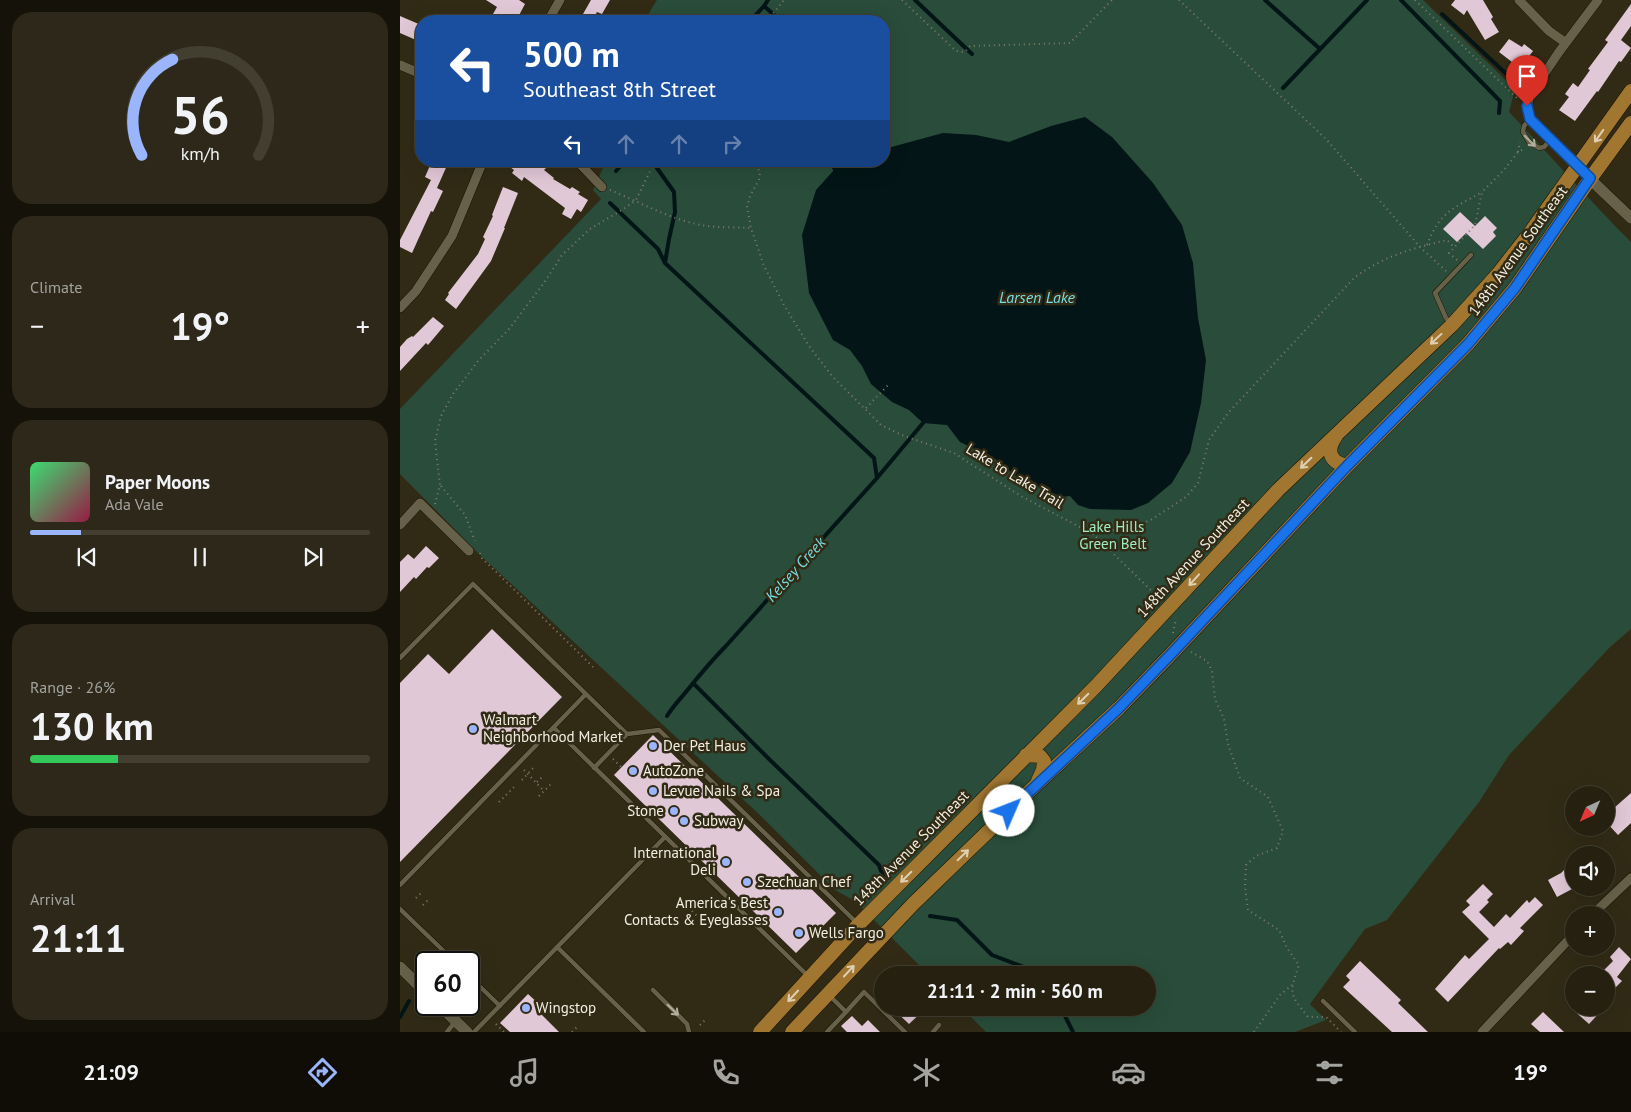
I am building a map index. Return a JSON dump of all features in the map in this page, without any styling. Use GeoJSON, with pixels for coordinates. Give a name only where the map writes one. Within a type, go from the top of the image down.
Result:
{"type":"FeatureCollection","features":[{"type":"Feature","properties":{"kind":"main road","name":"148th Avenue Southeast"},"geometry":{"type":"LineString","coordinates":[[760,1032],[858,925],[1096,686],[1278,490],[1452,324],[1498,274],[1528,237],[1631,91]]}},
{"type":"Feature","properties":{"kind":"main road","name":"148th Avenue Southeast"},"geometry":{"type":"LineString","coordinates":[[792,1032],[912,904],[1036,784],[1119,708],[1347,466],[1468,344],[1515,288],[1590,178],[1631,122]]}},
{"type":"Feature","properties":{"kind":"main road"},"geometry":{"type":"LineString","coordinates":[[1344,425],[1330,447],[1334,460],[1347,466]]}},
{"type":"Feature","properties":{"kind":"main road"},"geometry":{"type":"LineString","coordinates":[[1026,755],[1040,756],[1044,762],[1043,770],[1036,784]]}},
{"type":"Feature","properties":{"kind":"street"},"geometry":{"type":"LineString","coordinates":[[551,15],[560,0]]}},
{"type":"Feature","properties":{"kind":"street"},"geometry":{"type":"LineString","coordinates":[[1519,0],[1549,31],[1566,43]]}},
{"type":"Feature","properties":{"kind":"street"},"geometry":{"type":"LineString","coordinates":[[1598,0],[1530,96],[1527,106],[1530,119],[1631,218]]}},
{"type":"Feature","properties":{"kind":"street"},"geometry":{"type":"LineString","coordinates":[[400,65],[415,71]]}},
{"type":"Feature","properties":{"kind":"street"},"geometry":{"type":"LineString","coordinates":[[400,308],[416,291],[435,265],[452,236],[481,167]]}},
{"type":"Feature","properties":{"kind":"street"},"geometry":{"type":"LineString","coordinates":[[583,167],[602,187]]}},
{"type":"Feature","properties":{"kind":"street"},"geometry":{"type":"LineString","coordinates":[[400,525],[420,504],[474,551]]}},
{"type":"Feature","properties":{"kind":"street"},"geometry":{"type":"LineString","coordinates":[[1601,906],[1631,878]]}},
{"type":"Feature","properties":{"kind":"street"},"geometry":{"type":"LineString","coordinates":[[1482,1032],[1565,944]]}},
{"type":"Feature","properties":{"kind":"street"},"geometry":{"type":"LineString","coordinates":[[400,968],[415,982]]}},
{"type":"Feature","properties":{"kind":"street"},"geometry":{"type":"LineString","coordinates":[[451,1016],[467,1032]]}},
{"type":"Feature","properties":{"kind":"lane"},"geometry":{"type":"LineString","coordinates":[[1530,119],[1524,126],[1523,132],[1529,142],[1539,148],[1544,147],[1551,140]]}},
{"type":"Feature","properties":{"kind":"lane"},"geometry":{"type":"LineString","coordinates":[[1452,324],[1446,318],[1435,293],[1471,255]]}},
{"type":"Feature","properties":{"kind":"lane"},"geometry":{"type":"LineString","coordinates":[[400,658],[473,584],[627,734]]}},
{"type":"Feature","properties":{"kind":"lane"},"geometry":{"type":"LineString","coordinates":[[400,885],[586,694]]}},
{"type":"Feature","properties":{"kind":"lane"},"geometry":{"type":"LineString","coordinates":[[554,728],[810,978]]}},
{"type":"Feature","properties":{"kind":"lane"},"geometry":{"type":"LineString","coordinates":[[594,768],[627,734],[659,730],[858,925]]}},
{"type":"Feature","properties":{"kind":"lane"},"geometry":{"type":"LineString","coordinates":[[474,1032],[665,836]]}},
{"type":"Feature","properties":{"kind":"lane"},"geometry":{"type":"LineString","coordinates":[[400,909],[444,951]]}},
{"type":"Feature","properties":{"kind":"lane"},"geometry":{"type":"LineString","coordinates":[[557,947],[644,1032]]}},
{"type":"Feature","properties":{"kind":"lane"},"geometry":{"type":"LineString","coordinates":[[480,987],[500,1006]]}},
{"type":"Feature","properties":{"kind":"lane"},"geometry":{"type":"LineString","coordinates":[[652,990],[687,1024],[689,1032]]}},
{"type":"Feature","properties":{"kind":"lane"},"geometry":{"type":"LineString","coordinates":[[827,1032],[864,992],[905,1032]]}},
{"type":"Feature","properties":{"kind":"lane"},"geometry":{"type":"LineString","coordinates":[[828,993],[846,1012]]}},
{"type":"Feature","properties":{"kind":"lane"},"geometry":{"type":"LineString","coordinates":[[1323,1001],[1355,1032]]}},
{"type":"Feature","properties":{"kind":"lane"},"geometry":{"type":"LineString","coordinates":[[446,1032],[456,1021]]}},
{"type":"Feature","properties":{"kind":"lane"},"geometry":{"type":"LineString","coordinates":[[933,1032],[939,1025]]}},
{"type":"Feature","properties":{"kind":"path"},"geometry":{"type":"LineString","coordinates":[[773,15],[784,0]]}},
{"type":"Feature","properties":{"kind":"path"},"geometry":{"type":"LineString","coordinates":[[902,0],[956,51],[965,52],[970,46],[1070,43],[1112,0]]}},
{"type":"Feature","properties":{"kind":"path"},"geometry":{"type":"LineString","coordinates":[[1179,0],[1326,140],[1420,246],[1452,276]]}},
{"type":"Feature","properties":{"kind":"path"},"geometry":{"type":"LineString","coordinates":[[1415,0],[1516,98]]}},
{"type":"Feature","properties":{"kind":"path"},"geometry":{"type":"LineString","coordinates":[[1428,245],[1434,228],[1444,215],[1454,207],[1482,192],[1504,170],[1518,152],[1528,146]]}},
{"type":"Feature","properties":{"kind":"path"},"geometry":{"type":"LineString","coordinates":[[429,512],[434,507],[440,485],[435,441],[440,416],[453,394],[478,361],[509,329],[544,283],[562,255],[590,229],[612,217],[636,200],[653,167]]}},
{"type":"Feature","properties":{"kind":"path"},"geometry":{"type":"LineString","coordinates":[[757,167],[760,172],[759,180],[750,196],[747,207],[751,228],[764,266],[784,305],[809,346],[832,376],[865,408],[889,384]]}},
{"type":"Feature","properties":{"kind":"path"},"geometry":{"type":"LineString","coordinates":[[602,187],[636,200],[665,215],[702,226],[751,228]]}},
{"type":"Feature","properties":{"kind":"path"},"geometry":{"type":"LineString","coordinates":[[1462,265],[1449,252],[1475,225],[1482,192]]}},
{"type":"Feature","properties":{"kind":"path"},"geometry":{"type":"LineString","coordinates":[[1093,534],[1132,527],[1151,520],[1186,497],[1198,483],[1209,440],[1215,429],[1355,277],[1377,262],[1420,246],[1447,240],[1454,247]]}},
{"type":"Feature","properties":{"kind":"path","name":"Lake to Lake Trail"},"geometry":{"type":"LineString","coordinates":[[865,408],[881,425],[904,436],[954,453],[1021,496],[1093,534],[1160,600]]}},
{"type":"Feature","properties":{"kind":"path"},"geometry":{"type":"LineString","coordinates":[[440,485],[465,515],[475,541]]}},
{"type":"Feature","properties":{"kind":"path"},"geometry":{"type":"LineString","coordinates":[[474,551],[594,668]]}},
{"type":"Feature","properties":{"kind":"path"},"geometry":{"type":"LineString","coordinates":[[1174,637],[1172,632],[1176,614]]}},
{"type":"Feature","properties":{"kind":"path"},"geometry":{"type":"LineString","coordinates":[[1191,652],[1207,661],[1212,671],[1215,699],[1224,719],[1228,744],[1240,778],[1268,797],[1283,831],[1276,848],[1256,856],[1246,865],[1245,887],[1248,910],[1279,930],[1287,948],[1299,965],[1292,985],[1293,998],[1308,1017],[1326,1017],[1341,1032]]}},
{"type":"Feature","properties":{"kind":"path"},"geometry":{"type":"LineString","coordinates":[[613,759],[620,766]]}},
{"type":"Feature","properties":{"kind":"path"},"geometry":{"type":"LineString","coordinates":[[522,780],[535,766]]}},
{"type":"Feature","properties":{"kind":"path"},"geometry":{"type":"LineString","coordinates":[[524,770],[544,791]]}},
{"type":"Feature","properties":{"kind":"path"},"geometry":{"type":"LineString","coordinates":[[536,782],[544,775]]}},
{"type":"Feature","properties":{"kind":"path"},"geometry":{"type":"LineString","coordinates":[[539,796],[552,783]]}},
{"type":"Feature","properties":{"kind":"path"},"geometry":{"type":"LineString","coordinates":[[499,802],[516,785]]}},
{"type":"Feature","properties":{"kind":"path"},"geometry":{"type":"LineString","coordinates":[[416,898],[423,891]]}},
{"type":"Feature","properties":{"kind":"path"},"geometry":{"type":"LineString","coordinates":[[423,905],[430,898]]}},
{"type":"Feature","properties":{"kind":"path"},"geometry":{"type":"LineString","coordinates":[[699,904],[705,910]]}},
{"type":"Feature","properties":{"kind":"path"},"geometry":{"type":"LineString","coordinates":[[692,911],[698,917]]}},
{"type":"Feature","properties":{"kind":"path"},"geometry":{"type":"LineString","coordinates":[[1254,1032],[1280,995],[1292,985]]}},
{"type":"Feature","properties":{"kind":"path"},"geometry":{"type":"LineString","coordinates":[[700,1025],[706,1019]]}},
{"type":"Feature","properties":{"kind":"path"},"geometry":{"type":"LineString","coordinates":[[496,1024],[504,1032]]}},
{"type":"Feature","properties":{"kind":"path"},"geometry":{"type":"LineString","coordinates":[[572,1032],[578,1026]]}},
{"type":"Feature","properties":{"kind":"green space","name":"Lake Hills Green Belt"},"geometry":{"type":"Polygon","coordinates":[[[657,0],[1423,0],[1515,89],[1509,112],[1631,242],[1631,629],[1610,647],[1509,755],[1479,802],[1387,920],[1365,929],[1310,1004],[1326,1020],[1295,1032],[986,1032],[970,1016],[1156,1016],[1156,966],[920,966],[855,901],[835,890],[761,816],[477,552],[400,474],[400,409],[601,199],[593,190],[603,167],[890,167],[890,15],[648,15],[657,0]]]}},
{"type":"Feature","properties":{"kind":"water","name":"Larsen Lake"},"geometry":{"type":"Polygon","coordinates":[[[1085,117],[1112,137],[1153,183],[1182,225],[1193,263],[1198,318],[1206,360],[1201,403],[1190,452],[1172,483],[1148,503],[1131,510],[1090,509],[1078,505],[1070,496],[1062,497],[1018,478],[995,459],[960,442],[947,425],[923,423],[909,410],[892,402],[871,384],[862,366],[850,350],[833,340],[809,293],[802,235],[816,190],[835,167],[890,167],[890,147],[943,133],[976,135],[1009,142],[1051,126],[1085,117]]]}},
{"type":"Feature","properties":{"kind":"building"},"geometry":{"type":"Polygon","coordinates":[[[486,0],[519,0],[525,4],[519,15],[492,15],[497,7],[486,0]]]}},
{"type":"Feature","properties":{"kind":"building"},"geometry":{"type":"Polygon","coordinates":[[[591,0],[610,0],[602,14],[597,12],[595,15],[582,15],[591,0]]]}},
{"type":"Feature","properties":{"kind":"building"},"geometry":{"type":"Polygon","coordinates":[[[1455,0],[1483,0],[1499,32],[1485,40],[1467,10],[1464,15],[1451,5],[1455,0]]]}},
{"type":"Feature","properties":{"kind":"building"},"geometry":{"type":"Polygon","coordinates":[[[1631,4],[1631,26],[1621,40],[1631,48],[1621,62],[1619,61],[1575,121],[1559,110],[1569,97],[1565,94],[1573,83],[1578,87],[1590,70],[1588,69],[1608,42],[1605,40],[1631,4]]]}},
{"type":"Feature","properties":{"kind":"building"},"geometry":{"type":"Polygon","coordinates":[[[400,16],[415,22],[415,40],[400,33],[400,16]]]}},
{"type":"Feature","properties":{"kind":"building"},"geometry":{"type":"Polygon","coordinates":[[[1509,39],[1522,47],[1524,44],[1533,51],[1517,72],[1509,66],[1512,62],[1499,52],[1509,39]]]}},
{"type":"Feature","properties":{"kind":"building"},"geometry":{"type":"Polygon","coordinates":[[[429,167],[446,167],[437,188],[443,191],[433,212],[431,211],[412,253],[400,247],[400,240],[431,180],[425,177],[429,167]]]}},
{"type":"Feature","properties":{"kind":"building"},"geometry":{"type":"Polygon","coordinates":[[[510,167],[545,167],[544,170],[553,179],[570,189],[572,187],[580,192],[578,194],[588,200],[581,212],[577,209],[571,219],[562,214],[565,208],[524,177],[522,181],[512,173],[514,170],[510,167]]]}},
{"type":"Feature","properties":{"kind":"building"},"geometry":{"type":"Polygon","coordinates":[[[503,187],[518,193],[505,228],[491,261],[456,309],[445,300],[448,293],[478,254],[503,187]]]}},
{"type":"Feature","properties":{"kind":"building"},"geometry":{"type":"Polygon","coordinates":[[[1460,212],[1475,226],[1485,216],[1497,228],[1493,232],[1496,236],[1483,249],[1466,233],[1457,242],[1443,229],[1460,212]]]}},
{"type":"Feature","properties":{"kind":"building"},"geometry":{"type":"Polygon","coordinates":[[[433,317],[444,326],[428,345],[426,343],[400,371],[400,347],[433,317]]]}},
{"type":"Feature","properties":{"kind":"building"},"geometry":{"type":"Polygon","coordinates":[[[426,546],[439,558],[416,579],[414,577],[400,592],[400,562],[408,554],[414,559],[426,546]]]}},
{"type":"Feature","properties":{"kind":"building"},"geometry":{"type":"Polygon","coordinates":[[[492,629],[562,697],[400,862],[400,683],[428,654],[449,674],[492,629]]]}},
{"type":"Feature","properties":{"kind":"building"},"geometry":{"type":"Polygon","coordinates":[[[653,735],[836,913],[796,953],[614,775],[653,735]]]}},
{"type":"Feature","properties":{"kind":"building"},"geometry":{"type":"Polygon","coordinates":[[[1631,793],[1631,823],[1618,835],[1615,832],[1615,807],[1631,793]]]}},
{"type":"Feature","properties":{"kind":"building"},"geometry":{"type":"Polygon","coordinates":[[[1565,869],[1565,893],[1557,897],[1548,880],[1565,869]]]}},
{"type":"Feature","properties":{"kind":"building"},"geometry":{"type":"Polygon","coordinates":[[[1483,884],[1493,894],[1487,900],[1489,902],[1479,912],[1494,927],[1506,914],[1510,918],[1527,900],[1529,903],[1535,897],[1543,905],[1520,928],[1524,931],[1511,945],[1508,942],[1499,948],[1448,1002],[1435,989],[1465,955],[1469,959],[1489,939],[1462,912],[1470,905],[1466,901],[1483,884]]]}},
{"type":"Feature","properties":{"kind":"building"},"geometry":{"type":"Polygon","coordinates":[[[1619,947],[1631,959],[1617,977],[1622,981],[1615,988],[1615,966],[1608,966],[1613,961],[1610,957],[1615,956],[1615,951],[1619,947]]]}},
{"type":"Feature","properties":{"kind":"building"},"geometry":{"type":"Polygon","coordinates":[[[1360,961],[1401,1000],[1398,1003],[1428,1032],[1392,1032],[1343,987],[1350,980],[1346,976],[1360,961]]]}},
{"type":"Feature","properties":{"kind":"building"},"geometry":{"type":"Polygon","coordinates":[[[528,994],[540,1005],[536,1009],[559,1032],[510,1032],[500,1023],[528,994]]]}},
{"type":"Feature","properties":{"kind":"building"},"geometry":{"type":"Polygon","coordinates":[[[1543,1012],[1564,1032],[1540,1032],[1531,1024],[1543,1012]]]}},
{"type":"Feature","properties":{"kind":"building"},"geometry":{"type":"Polygon","coordinates":[[[852,1016],[862,1026],[868,1020],[880,1032],[847,1032],[841,1026],[852,1016]]]}},
{"type":"Feature","properties":{"kind":"building"},"geometry":{"type":"Polygon","coordinates":[[[900,1016],[918,1016],[909,1024],[900,1016]]]}},
{"type":"Feature","properties":{"kind":"building"},"geometry":{"type":"Polygon","coordinates":[[[1580,1016],[1596,1016],[1589,1024],[1580,1016]]]}},
{"type":"Feature","properties":{"kind":"waterway","name":"Kelsey Creek"},"geometry":{"type":"LineString","coordinates":[[768,0],[764,6],[774,15]]}},
{"type":"Feature","properties":{"kind":"waterway"},"geometry":{"type":"LineString","coordinates":[[915,0],[972,54]]}},
{"type":"Feature","properties":{"kind":"waterway"},"geometry":{"type":"LineString","coordinates":[[1265,0],[1320,49]]}},
{"type":"Feature","properties":{"kind":"waterway"},"geometry":{"type":"LineString","coordinates":[[1283,88],[1367,0]]}},
{"type":"Feature","properties":{"kind":"waterway"},"geometry":{"type":"LineString","coordinates":[[1401,0],[1500,101],[1499,113]]}},
{"type":"Feature","properties":{"kind":"waterway"},"geometry":{"type":"LineString","coordinates":[[756,15],[764,6]]}},
{"type":"Feature","properties":{"kind":"waterway"},"geometry":{"type":"LineString","coordinates":[[1442,14],[1516,83]]}},
{"type":"Feature","properties":{"kind":"waterway"},"geometry":{"type":"LineString","coordinates":[[616,171],[620,167]]}},
{"type":"Feature","properties":{"kind":"waterway"},"geometry":{"type":"LineString","coordinates":[[656,167],[674,192],[675,212],[665,263]]}},
{"type":"Feature","properties":{"kind":"waterway"},"geometry":{"type":"LineString","coordinates":[[610,203],[658,249],[665,263],[874,458],[877,478]]}},
{"type":"Feature","properties":{"kind":"waterway","name":"Kelsey Creek"},"geometry":{"type":"LineString","coordinates":[[667,716],[709,664],[877,478],[923,423]]}},
{"type":"Feature","properties":{"kind":"waterway"},"geometry":{"type":"LineString","coordinates":[[693,683],[879,865],[881,871],[886,875]]}},
{"type":"Feature","properties":{"kind":"waterway"},"geometry":{"type":"LineString","coordinates":[[930,916],[957,920],[992,955],[1021,966]]}},
{"type":"Feature","properties":{"kind":"waterway","name":"Kelsey Creek"},"geometry":{"type":"LineString","coordinates":[[400,1017],[409,1001]]}},
{"type":"Feature","properties":{"kind":"waterway"},"geometry":{"type":"LineString","coordinates":[[1065,1016],[1073,1032]]}},
{"type":"Feature","properties":{"kind":"place","name":"Walmart Neighborhood Market"},"geometry":{"type":"Point","coordinates":[473,729]}},
{"type":"Feature","properties":{"kind":"place","name":"Der Pet Haus"},"geometry":{"type":"Point","coordinates":[653,746]}},
{"type":"Feature","properties":{"kind":"place","name":"AutoZone"},"geometry":{"type":"Point","coordinates":[633,771]}},
{"type":"Feature","properties":{"kind":"place","name":"Levue Nails & Spa"},"geometry":{"type":"Point","coordinates":[653,791]}},
{"type":"Feature","properties":{"kind":"place","name":"Stone"},"geometry":{"type":"Point","coordinates":[674,811]}},
{"type":"Feature","properties":{"kind":"place","name":"Subway"},"geometry":{"type":"Point","coordinates":[684,821]}},
{"type":"Feature","properties":{"kind":"place","name":"International Deli"},"geometry":{"type":"Point","coordinates":[726,862]}},
{"type":"Feature","properties":{"kind":"place","name":"Szechuan Chef"},"geometry":{"type":"Point","coordinates":[747,882]}},
{"type":"Feature","properties":{"kind":"place","name":"America's Best Contacts & Eyeglasses"},"geometry":{"type":"Point","coordinates":[778,912]}},
{"type":"Feature","properties":{"kind":"place","name":"Wells Fargo"},"geometry":{"type":"Point","coordinates":[799,933]}},
{"type":"Feature","properties":{"kind":"place","name":"Wingstop"},"geometry":{"type":"Point","coordinates":[526,1008]}},
{"type":"Feature","properties":{"kind":"route"},"geometry":{"type":"LineString","coordinates":[[1009,811],[1119,708],[1347,466],[1468,344],[1515,288],[1590,178],[1530,119],[1527,106]]}}]}
